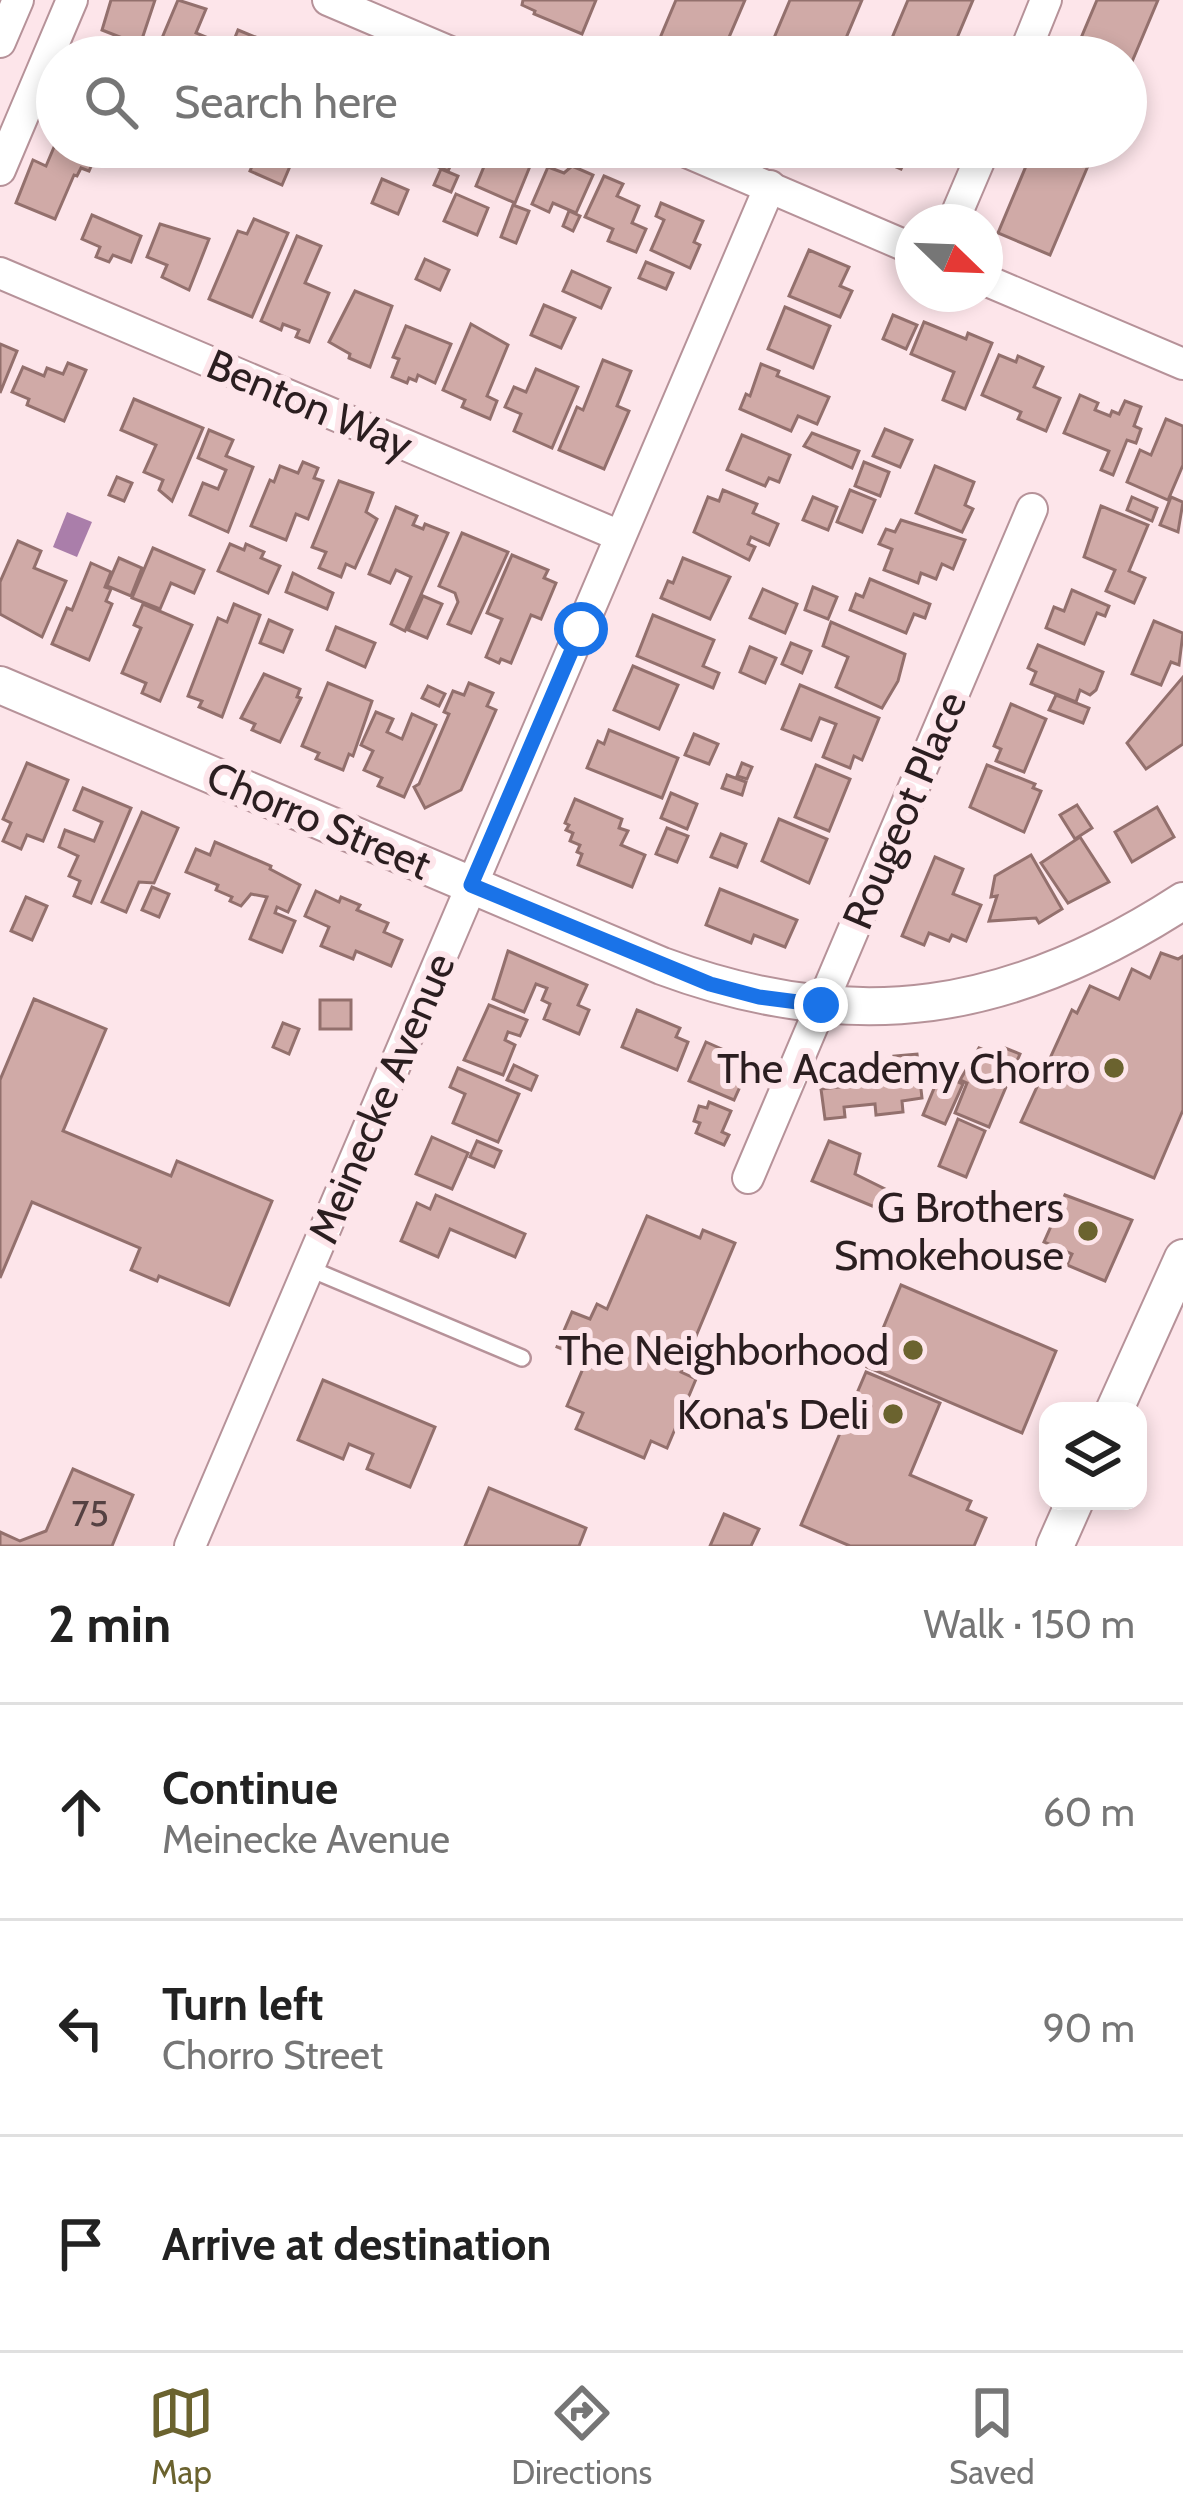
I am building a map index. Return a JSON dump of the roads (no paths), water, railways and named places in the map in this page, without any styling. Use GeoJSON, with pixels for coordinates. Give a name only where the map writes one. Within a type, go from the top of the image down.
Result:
{"type":"FeatureCollection","features":[{"type":"Feature","properties":{"kind":"street"},"geometry":{"type":"LineString","coordinates":[[0,42],[18,0]]}},
{"type":"Feature","properties":{"kind":"street"},"geometry":{"type":"LineString","coordinates":[[57,36],[72,0]]}},
{"type":"Feature","properties":{"kind":"street"},"geometry":{"type":"LineString","coordinates":[[328,0],[413,36]]}},
{"type":"Feature","properties":{"kind":"street"},"geometry":{"type":"LineString","coordinates":[[1031,36],[1046,0]]}},
{"type":"Feature","properties":{"kind":"street"},"geometry":{"type":"LineString","coordinates":[[0,170],[36,85]]}},
{"type":"Feature","properties":{"kind":"street"},"geometry":{"type":"LineString","coordinates":[[726,168],[895,241]]}},
{"type":"Feature","properties":{"kind":"street"},"geometry":{"type":"LineString","coordinates":[[961,204],[976,168]]}},
{"type":"Feature","properties":{"kind":"street","name":"Meinecke Avenue"},"geometry":{"type":"LineString","coordinates":[[190,1546],[770,186]]}},
{"type":"Feature","properties":{"kind":"street","name":"Benton Way"},"geometry":{"type":"LineString","coordinates":[[0,273],[620,536]]}},
{"type":"Feature","properties":{"kind":"street"},"geometry":{"type":"LineString","coordinates":[[1003,288],[1183,364]]}},
{"type":"Feature","properties":{"kind":"street","name":"Rougeot Place"},"geometry":{"type":"LineString","coordinates":[[748,1178],[1032,509]]}},
{"type":"Feature","properties":{"kind":"street","name":"Chorro Street"},"geometry":{"type":"LineString","coordinates":[[0,685],[710,984],[759,997],[886,1007],[962,999],[1036,979],[1113,944],[1183,901]]}},
{"type":"Feature","properties":{"kind":"street"},"geometry":{"type":"LineString","coordinates":[[1118,1402],[1183,1258]]}},
{"type":"Feature","properties":{"kind":"street"},"geometry":{"type":"LineString","coordinates":[[1055,1546],[1071,1510]]}},
{"type":"Feature","properties":{"kind":"lane"},"geometry":{"type":"LineString","coordinates":[[308,1268],[522,1358]]}},
{"type":"Feature","properties":{"kind":"place","name":"The Academy Chorro"},"geometry":{"type":"Point","coordinates":[1114,1068]}},
{"type":"Feature","properties":{"kind":"place","name":"G Brothers Smokehouse"},"geometry":{"type":"Point","coordinates":[1088,1231]}},
{"type":"Feature","properties":{"kind":"place","name":"The Neighborhood"},"geometry":{"type":"Point","coordinates":[913,1350]}},
{"type":"Feature","properties":{"kind":"place","name":"Kona's Deli"},"geometry":{"type":"Point","coordinates":[893,1414]}}]}
